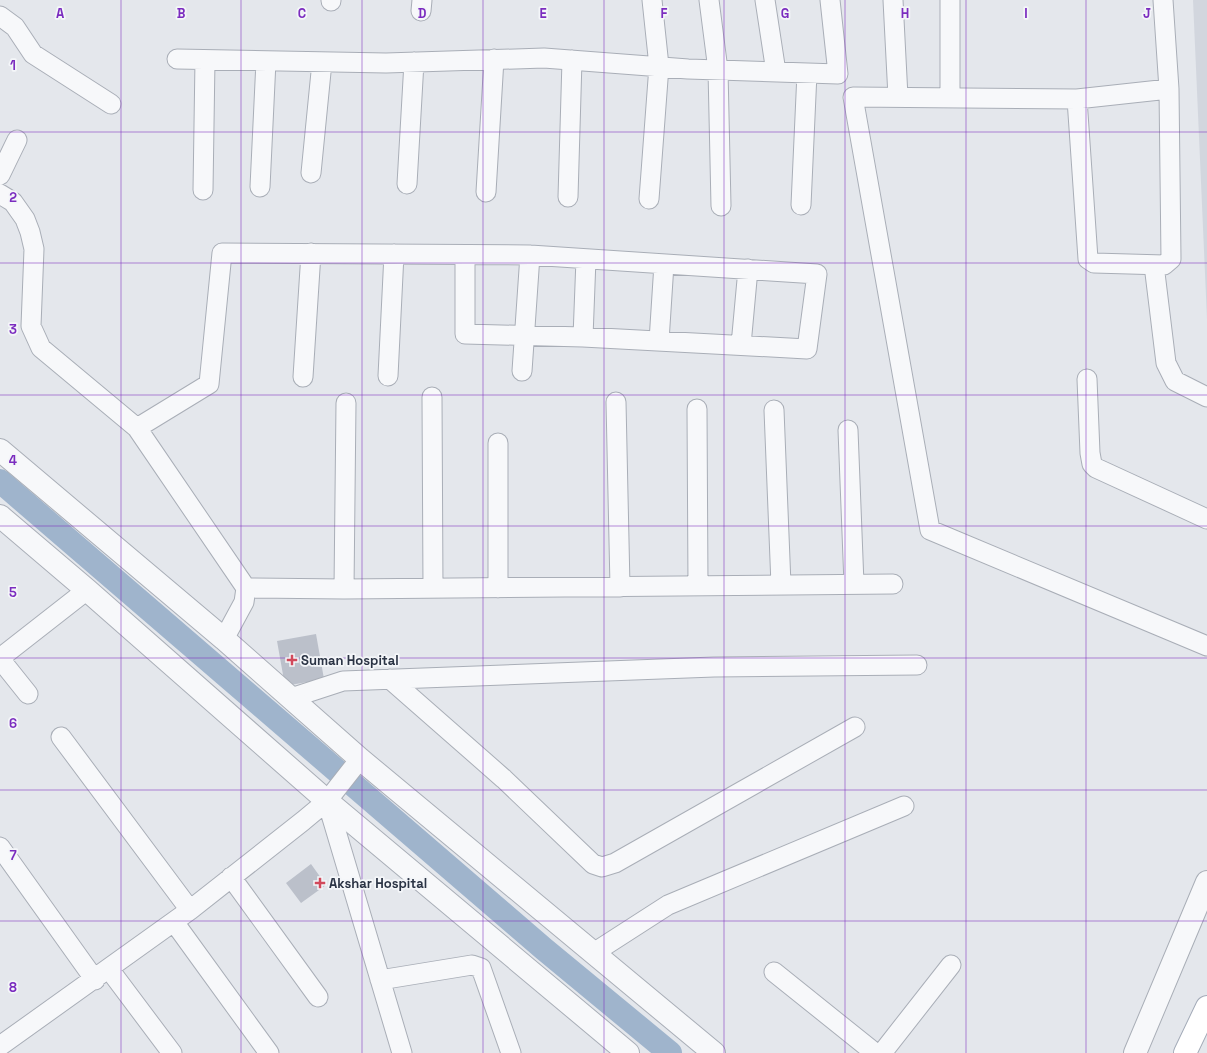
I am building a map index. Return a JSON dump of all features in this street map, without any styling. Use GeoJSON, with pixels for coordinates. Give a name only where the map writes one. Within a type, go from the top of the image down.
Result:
{"type":"FeatureCollection","features":[{"type":"Feature","properties":{"kind":"main road"},"geometry":{"type":"LineString","coordinates":[[1185,1053],[1207,1007]]}},
{"type":"Feature","properties":{"kind":"street"},"geometry":{"type":"LineString","coordinates":[[649,199],[659,66],[652,0]]}},
{"type":"Feature","properties":{"kind":"street"},"geometry":{"type":"LineString","coordinates":[[709,0],[718,70],[721,206]]}},
{"type":"Feature","properties":{"kind":"street"},"geometry":{"type":"LineString","coordinates":[[765,0],[776,72]]}},
{"type":"Feature","properties":{"kind":"street"},"geometry":{"type":"LineString","coordinates":[[177,59],[414,62],[544,58],[718,70],[838,74],[830,0]]}},
{"type":"Feature","properties":{"kind":"street"},"geometry":{"type":"LineString","coordinates":[[893,0],[898,98]]}},
{"type":"Feature","properties":{"kind":"street"},"geometry":{"type":"LineString","coordinates":[[950,0],[950,98]]}},
{"type":"Feature","properties":{"kind":"street"},"geometry":{"type":"LineString","coordinates":[[1077,99],[1088,259],[1094,263],[1164,265],[1171,259],[1170,89],[1163,0]]}},
{"type":"Feature","properties":{"kind":"street"},"geometry":{"type":"LineString","coordinates":[[0,16],[15,27],[32,54],[111,104]]}},
{"type":"Feature","properties":{"kind":"street"},"geometry":{"type":"LineString","coordinates":[[486,192],[494,59]]}},
{"type":"Feature","properties":{"kind":"street"},"geometry":{"type":"LineString","coordinates":[[203,190],[205,60]]}},
{"type":"Feature","properties":{"kind":"street"},"geometry":{"type":"LineString","coordinates":[[568,197],[572,60]]}},
{"type":"Feature","properties":{"kind":"street"},"geometry":{"type":"LineString","coordinates":[[260,187],[266,61]]}},
{"type":"Feature","properties":{"kind":"street"},"geometry":{"type":"LineString","coordinates":[[311,173],[322,62]]}},
{"type":"Feature","properties":{"kind":"street"},"geometry":{"type":"LineString","coordinates":[[407,184],[414,62]]}},
{"type":"Feature","properties":{"kind":"street"},"geometry":{"type":"LineString","coordinates":[[801,205],[807,73]]}},
{"type":"Feature","properties":{"kind":"street"},"geometry":{"type":"LineString","coordinates":[[1170,89],[1077,99],[853,97],[930,530],[1207,646]]}},
{"type":"Feature","properties":{"kind":"street"},"geometry":{"type":"LineString","coordinates":[[0,174],[17,140]]}},
{"type":"Feature","properties":{"kind":"street"},"geometry":{"type":"LineString","coordinates":[[0,194],[13,202],[26,219],[30,232],[34,249],[31,326],[41,348],[137,428],[246,588],[244,602],[224,639]]}},
{"type":"Feature","properties":{"kind":"street"},"geometry":{"type":"LineString","coordinates":[[137,428],[209,384],[222,253],[530,255],[817,274],[807,349],[582,337],[465,334],[465,255]]}},
{"type":"Feature","properties":{"kind":"street"},"geometry":{"type":"LineString","coordinates":[[303,377],[311,253]]}},
{"type":"Feature","properties":{"kind":"street"},"geometry":{"type":"LineString","coordinates":[[388,376],[394,254]]}},
{"type":"Feature","properties":{"kind":"street"},"geometry":{"type":"LineString","coordinates":[[522,371],[523,335],[530,255]]}},
{"type":"Feature","properties":{"kind":"street"},"geometry":{"type":"LineString","coordinates":[[582,337],[586,258]]}},
{"type":"Feature","properties":{"kind":"street"},"geometry":{"type":"LineString","coordinates":[[659,341],[664,264]]}},
{"type":"Feature","properties":{"kind":"street"},"geometry":{"type":"LineString","coordinates":[[1154,265],[1166,363],[1175,381],[1207,397]]}},
{"type":"Feature","properties":{"kind":"street"},"geometry":{"type":"LineString","coordinates":[[741,345],[748,269]]}},
{"type":"Feature","properties":{"kind":"street"},"geometry":{"type":"LineString","coordinates":[[1087,379],[1090,454],[1092,464],[1096,468],[1207,519]]}},
{"type":"Feature","properties":{"kind":"street"},"geometry":{"type":"LineString","coordinates":[[432,397],[432,588]]}},
{"type":"Feature","properties":{"kind":"street"},"geometry":{"type":"LineString","coordinates":[[616,402],[620,586]]}},
{"type":"Feature","properties":{"kind":"street"},"geometry":{"type":"LineString","coordinates":[[344,589],[346,403]]}},
{"type":"Feature","properties":{"kind":"street"},"geometry":{"type":"LineString","coordinates":[[697,409],[698,586]]}},
{"type":"Feature","properties":{"kind":"street"},"geometry":{"type":"LineString","coordinates":[[774,410],[781,585]]}},
{"type":"Feature","properties":{"kind":"street"},"geometry":{"type":"LineString","coordinates":[[848,430],[854,584]]}},
{"type":"Feature","properties":{"kind":"street"},"geometry":{"type":"LineString","coordinates":[[498,443],[498,588]]}},
{"type":"Feature","properties":{"kind":"street"},"geometry":{"type":"LineString","coordinates":[[0,450],[224,639],[360,759],[595,952],[714,1053]]}},
{"type":"Feature","properties":{"kind":"street"},"geometry":{"type":"LineString","coordinates":[[0,516],[87,590],[327,801],[628,1053]]}},
{"type":"Feature","properties":{"kind":"street"},"geometry":{"type":"LineString","coordinates":[[246,588],[344,589],[892,584]]}},
{"type":"Feature","properties":{"kind":"street"},"geometry":{"type":"LineString","coordinates":[[28,694],[0,658],[87,590]]}},
{"type":"Feature","properties":{"kind":"street"},"geometry":{"type":"LineString","coordinates":[[290,698],[343,681],[714,666],[917,665]]}},
{"type":"Feature","properties":{"kind":"street"},"geometry":{"type":"LineString","coordinates":[[390,679],[504,779],[593,864],[602,867],[615,863],[855,727]]}},
{"type":"Feature","properties":{"kind":"street"},"geometry":{"type":"LineString","coordinates":[[61,737],[190,910]]}},
{"type":"Feature","properties":{"kind":"street"},"geometry":{"type":"LineString","coordinates":[[0,1046],[174,922],[327,801],[360,759]]}},
{"type":"Feature","properties":{"kind":"street"},"geometry":{"type":"LineString","coordinates":[[327,801],[402,1053]]}},
{"type":"Feature","properties":{"kind":"street"},"geometry":{"type":"LineString","coordinates":[[595,952],[668,905],[904,806]]}},
{"type":"Feature","properties":{"kind":"street"},"geometry":{"type":"LineString","coordinates":[[0,847],[102,974],[172,1053]]}},
{"type":"Feature","properties":{"kind":"street"},"geometry":{"type":"LineString","coordinates":[[231,877],[318,997]]}},
{"type":"Feature","properties":{"kind":"street"},"geometry":{"type":"LineString","coordinates":[[1134,1053],[1207,882]]}},
{"type":"Feature","properties":{"kind":"street"},"geometry":{"type":"LineString","coordinates":[[174,922],[269,1053]]}},
{"type":"Feature","properties":{"kind":"street"},"geometry":{"type":"LineString","coordinates":[[380,980],[472,965],[481,968],[511,1053]]}},
{"type":"Feature","properties":{"kind":"street"},"geometry":{"type":"LineString","coordinates":[[882,1053],[950,965]]}},
{"type":"Feature","properties":{"kind":"street"},"geometry":{"type":"LineString","coordinates":[[774,972],[875,1053]]}},
{"type":"Feature","properties":{"kind":"shaded area"},"geometry":{"type":"Polygon","coordinates":[[[1193,0],[1207,0],[1207,319],[1193,0]]]}},
{"type":"Feature","properties":{"kind":"building"},"geometry":{"type":"Polygon","coordinates":[[[316,634],[324,679],[285,686],[277,641],[316,634]]]}},
{"type":"Feature","properties":{"kind":"building"},"geometry":{"type":"Polygon","coordinates":[[[311,864],[326,885],[301,903],[286,883],[311,864]]]}},
{"type":"Feature","properties":{"kind":"waterway"},"geometry":{"type":"LineString","coordinates":[[0,481],[544,949],[670,1053]]}},
{"type":"Feature","properties":{"kind":"place","name":"Suman Hospital"},"geometry":{"type":"Point","coordinates":[292,660]}},
{"type":"Feature","properties":{"kind":"place","name":"Akshar Hospital"},"geometry":{"type":"Point","coordinates":[320,883]}}]}
